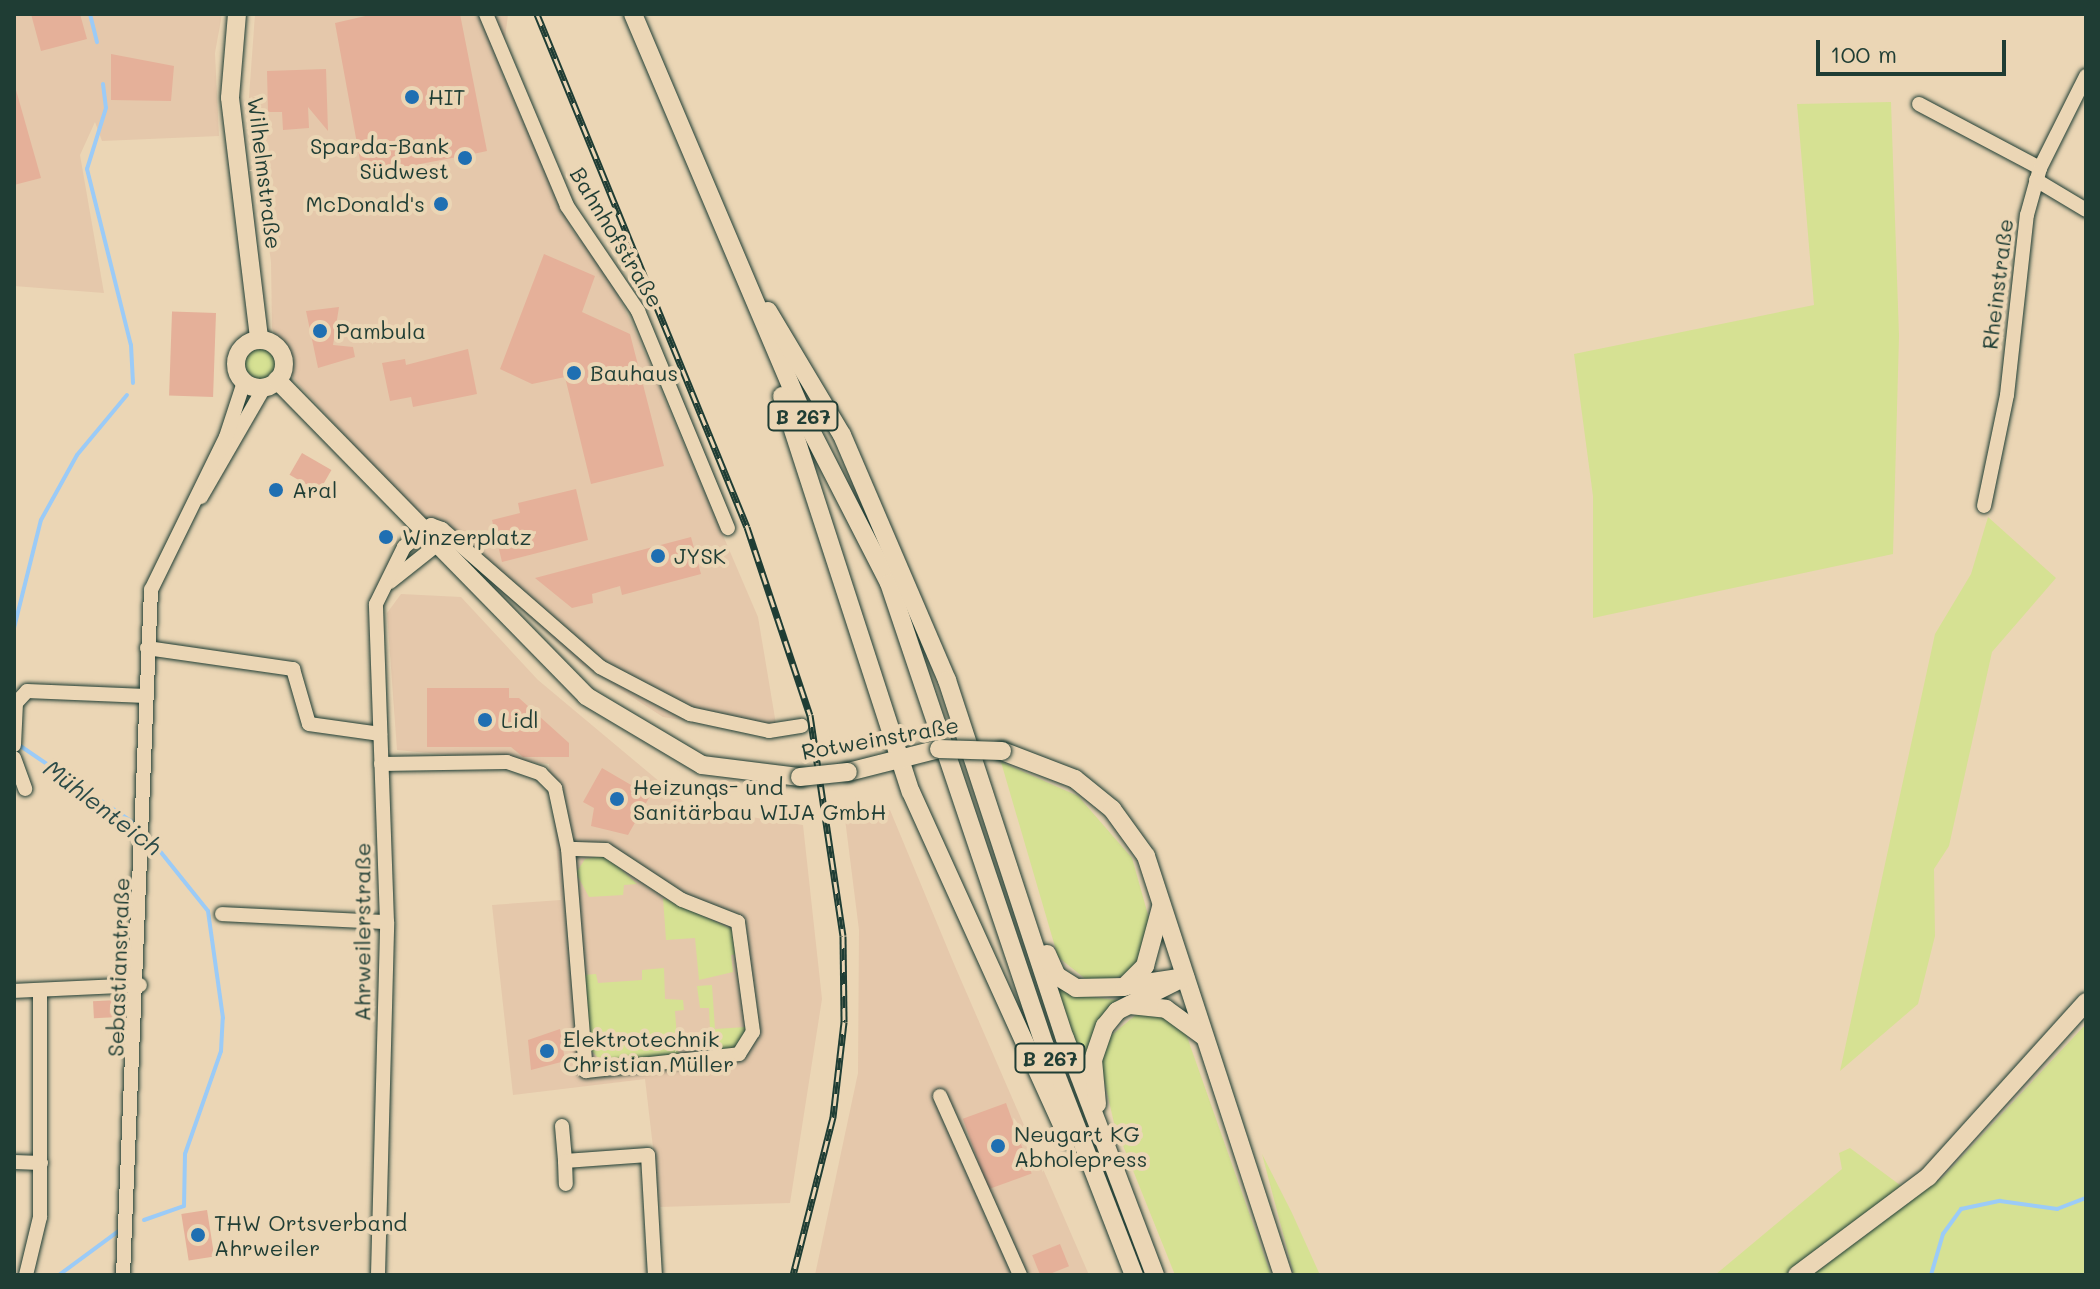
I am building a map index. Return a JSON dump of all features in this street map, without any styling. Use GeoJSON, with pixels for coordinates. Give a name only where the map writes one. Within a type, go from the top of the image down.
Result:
{"type":"FeatureCollection","features":[{"type":"Feature","properties":{"kind":"main road","name":"Wilhelmstraße"},"geometry":{"type":"LineString","coordinates":[[237,14],[230,98],[259,339]]}},
{"type":"Feature","properties":{"kind":"main road","name":"B 267"},"geometry":{"type":"LineString","coordinates":[[633,14],[727,243],[803,415],[889,583],[1106,1211],[1134,1275]]}},
{"type":"Feature","properties":{"kind":"main road","name":"B 267"},"geometry":{"type":"LineString","coordinates":[[727,243],[853,597],[899,759]]}},
{"type":"Feature","properties":{"kind":"main road","name":"B 267"},"geometry":{"type":"LineString","coordinates":[[727,243],[879,512],[947,680],[1109,1164],[1155,1275]]}},
{"type":"Feature","properties":{"kind":"main road"},"geometry":{"type":"LineString","coordinates":[[259,339],[283,358],[270,384],[244,382],[239,351],[259,339]]}},
{"type":"Feature","properties":{"kind":"main road","name":"Rotweinstraße"},"geometry":{"type":"LineString","coordinates":[[270,384],[554,668],[623,724],[702,765],[800,777],[962,746],[1002,751],[1058,768],[1112,809],[1132,832],[1162,896],[1185,977],[1283,1275]]}},
{"type":"Feature","properties":{"kind":"main road"},"geometry":{"type":"LineString","coordinates":[[899,759],[1031,1066],[1106,1211]]}},
{"type":"Feature","properties":{"kind":"main road","name":"B 267"},"geometry":{"type":"LineString","coordinates":[[1109,1164],[1093,1060],[1105,1026],[1149,956],[1162,896]]}},
{"type":"Feature","properties":{"kind":"main road","name":"B 267"},"geometry":{"type":"LineString","coordinates":[[1020,900],[1057,976],[1076,988],[1126,996],[1166,1009],[1204,1036]]}},
{"type":"Feature","properties":{"kind":"main road","name":"B 267"},"geometry":{"type":"LineString","coordinates":[[1126,996],[1185,977]]}},
{"type":"Feature","properties":{"kind":"main road"},"geometry":{"type":"LineString","coordinates":[[1797,1275],[1928,1177],[2086,1002]]}},
{"type":"Feature","properties":{"kind":"street","name":"Bahnhofstraße"},"geometry":{"type":"LineString","coordinates":[[486,14],[567,206],[638,311],[728,528]]}},
{"type":"Feature","properties":{"kind":"street","name":"Rheinstraße"},"geometry":{"type":"LineString","coordinates":[[1984,506],[2038,174],[2086,76]]}},
{"type":"Feature","properties":{"kind":"street"},"geometry":{"type":"LineString","coordinates":[[1919,104],[1976,132],[2086,210]]}},
{"type":"Feature","properties":{"kind":"street","name":"Sebastianstraße"},"geometry":{"type":"LineString","coordinates":[[226,451],[244,382]]}},
{"type":"Feature","properties":{"kind":"street","name":"Sebastianstraße"},"geometry":{"type":"LineString","coordinates":[[123,1275],[140,985],[151,590],[181,522],[270,384]]}},
{"type":"Feature","properties":{"kind":"street","name":"Rotweinstraße"},"geometry":{"type":"LineString","coordinates":[[420,533],[431,525],[452,535],[632,687],[690,714],[769,731],[802,726]]}},
{"type":"Feature","properties":{"kind":"street"},"geometry":{"type":"LineString","coordinates":[[381,591],[420,533]]}},
{"type":"Feature","properties":{"kind":"street"},"geometry":{"type":"LineString","coordinates":[[381,591],[434,547]]}},
{"type":"Feature","properties":{"kind":"street","name":"Ahrweilerstraße"},"geometry":{"type":"LineString","coordinates":[[378,1275],[387,922],[380,734],[381,591]]}},
{"type":"Feature","properties":{"kind":"street"},"geometry":{"type":"LineString","coordinates":[[147,648],[293,669],[309,724],[380,734]]}},
{"type":"Feature","properties":{"kind":"street"},"geometry":{"type":"LineString","coordinates":[[14,745],[16,703],[27,691],[146,696]]}},
{"type":"Feature","properties":{"kind":"street"},"geometry":{"type":"LineString","coordinates":[[14,758],[25,789]]}},
{"type":"Feature","properties":{"kind":"street"},"geometry":{"type":"LineString","coordinates":[[381,764],[527,766],[555,788],[568,849],[586,1071],[730,1058],[744,1050],[753,1032],[738,922],[682,900],[616,854],[568,849]]}},
{"type":"Feature","properties":{"kind":"street"},"geometry":{"type":"LineString","coordinates":[[222,914],[387,922]]}},
{"type":"Feature","properties":{"kind":"street"},"geometry":{"type":"LineString","coordinates":[[14,991],[140,985]]}},
{"type":"Feature","properties":{"kind":"street"},"geometry":{"type":"LineString","coordinates":[[26,1275],[40,1217],[40,990]]}},
{"type":"Feature","properties":{"kind":"street"},"geometry":{"type":"LineString","coordinates":[[940,1096],[1020,1275]]}},
{"type":"Feature","properties":{"kind":"street"},"geometry":{"type":"LineString","coordinates":[[562,1126],[566,1184]]}},
{"type":"Feature","properties":{"kind":"street"},"geometry":{"type":"LineString","coordinates":[[565,1161],[648,1155],[655,1275]]}},
{"type":"Feature","properties":{"kind":"street"},"geometry":{"type":"LineString","coordinates":[[14,1162],[41,1163]]}},
{"type":"Feature","properties":{"kind":"shaded area"},"geometry":{"type":"Polygon","coordinates":[[[14,14],[222,14],[215,53],[219,136],[102,141],[95,122],[80,155],[104,293],[14,286],[14,14]]]}},
{"type":"Feature","properties":{"kind":"shaded area"},"geometry":{"type":"Polygon","coordinates":[[[255,14],[508,14],[501,72],[572,230],[606,271],[635,330],[758,617],[778,736],[663,717],[581,664],[405,503],[294,379],[272,328],[271,262],[249,97],[255,14]]]}},
{"type":"Feature","properties":{"kind":"shaded area"},"geometry":{"type":"Polygon","coordinates":[[[401,594],[461,597],[538,680],[691,808],[803,825],[822,999],[790,1203],[660,1207],[645,1079],[513,1095],[492,905],[561,900],[549,764],[397,750],[387,613],[401,594]]]}},
{"type":"Feature","properties":{"kind":"shaded area"},"geometry":{"type":"Polygon","coordinates":[[[890,810],[1089,1275],[815,1275],[858,1073],[859,930],[845,819],[890,810]]]}},
{"type":"Feature","properties":{"kind":"green space"},"geometry":{"type":"Polygon","coordinates":[[[1891,102],[1899,336],[1893,554],[1593,618],[1593,496],[1574,354],[1814,305],[1797,104],[1891,102]]]}},
{"type":"Feature","properties":{"kind":"green space"},"geometry":{"type":"Polygon","coordinates":[[[260,343],[274,348],[279,362],[274,376],[260,381],[246,376],[241,362],[246,348],[260,343]]]}},
{"type":"Feature","properties":{"kind":"green space"},"geometry":{"type":"Polygon","coordinates":[[[1988,517],[2056,578],[1992,652],[1949,846],[1934,869],[1935,936],[1918,1004],[1840,1071],[1935,634],[1971,574],[1988,517]]]}},
{"type":"Feature","properties":{"kind":"green space"},"geometry":{"type":"Polygon","coordinates":[[[1001,762],[1078,796],[1132,858],[1150,922],[1146,951],[1129,974],[1092,984],[1058,957],[1001,762]]]}},
{"type":"Feature","properties":{"kind":"green space"},"geometry":{"type":"Polygon","coordinates":[[[600,856],[613,862],[637,884],[624,885],[623,895],[589,897],[576,873],[585,859],[600,856]]]}},
{"type":"Feature","properties":{"kind":"green space"},"geometry":{"type":"Polygon","coordinates":[[[663,898],[736,931],[740,954],[731,955],[733,972],[699,980],[695,938],[666,940],[663,898]]]}},
{"type":"Feature","properties":{"kind":"green space"},"geometry":{"type":"Polygon","coordinates":[[[664,968],[665,999],[683,1000],[684,1010],[675,1011],[678,1052],[687,1056],[599,1059],[590,1049],[584,975],[596,974],[598,983],[642,980],[642,970],[664,968]]]}},
{"type":"Feature","properties":{"kind":"green space"},"geometry":{"type":"Polygon","coordinates":[[[1054,981],[1076,995],[1124,1001],[1098,1021],[1084,1071],[1054,981]]]}},
{"type":"Feature","properties":{"kind":"green space"},"geometry":{"type":"Polygon","coordinates":[[[712,985],[715,1029],[746,1027],[736,1047],[703,1054],[711,1050],[709,1008],[700,1008],[697,986],[712,985]]]}},
{"type":"Feature","properties":{"kind":"green space"},"geometry":{"type":"Polygon","coordinates":[[[1137,1014],[1170,1018],[1185,1031],[1271,1275],[1175,1275],[1114,1123],[1101,1066],[1108,1038],[1137,1014]]]}},
{"type":"Feature","properties":{"kind":"green space"},"geometry":{"type":"Polygon","coordinates":[[[2086,1024],[2086,1275],[1812,1275],[1943,1177],[2086,1024]]]}},
{"type":"Feature","properties":{"kind":"green space"},"geometry":{"type":"Polygon","coordinates":[[[1850,1148],[1904,1188],[1788,1275],[1715,1275],[1842,1169],[1839,1153],[1850,1148]]]}},
{"type":"Feature","properties":{"kind":"green space"},"geometry":{"type":"Polygon","coordinates":[[[1262,1154],[1292,1213],[1320,1275],[1294,1275],[1262,1154]]]}},
{"type":"Feature","properties":{"kind":"building"},"geometry":{"type":"Polygon","coordinates":[[[31,14],[80,14],[87,39],[41,51],[31,14]]]}},
{"type":"Feature","properties":{"kind":"building","name":"HIT"},"geometry":{"type":"Polygon","coordinates":[[[374,14],[460,14],[487,151],[473,154],[474,165],[465,167],[457,157],[378,172],[360,160],[335,23],[374,14]]]}},
{"type":"Feature","properties":{"kind":"building"},"geometry":{"type":"Polygon","coordinates":[[[111,54],[174,66],[171,101],[111,100],[111,54]]]}},
{"type":"Feature","properties":{"kind":"building"},"geometry":{"type":"Polygon","coordinates":[[[326,69],[328,131],[308,107],[309,128],[283,130],[282,112],[268,112],[267,71],[326,69]]]}},
{"type":"Feature","properties":{"kind":"building"},"geometry":{"type":"Polygon","coordinates":[[[14,83],[41,178],[14,185],[14,83]]]}},
{"type":"Feature","properties":{"kind":"building","name":"Bauhaus"},"geometry":{"type":"Polygon","coordinates":[[[544,254],[595,276],[582,312],[630,334],[664,466],[591,484],[565,377],[532,384],[500,369],[544,254]]]}},
{"type":"Feature","properties":{"kind":"building","name":"Pambula"},"geometry":{"type":"Polygon","coordinates":[[[339,307],[333,345],[353,347],[355,357],[318,368],[306,311],[339,307]]]}},
{"type":"Feature","properties":{"kind":"building"},"geometry":{"type":"Polygon","coordinates":[[[172,311],[216,313],[213,397],[169,395],[172,311]]]}},
{"type":"Feature","properties":{"kind":"building"},"geometry":{"type":"Polygon","coordinates":[[[468,349],[477,394],[413,407],[411,397],[390,401],[382,363],[405,359],[406,365],[468,349]]]}},
{"type":"Feature","properties":{"kind":"building","name":"Aral"},"geometry":{"type":"Polygon","coordinates":[[[302,453],[331,470],[319,492],[290,475],[302,453]]]}},
{"type":"Feature","properties":{"kind":"building"},"geometry":{"type":"Polygon","coordinates":[[[576,489],[588,540],[502,562],[492,520],[520,513],[518,503],[576,489]]]}},
{"type":"Feature","properties":{"kind":"building","name":"JYSK"},"geometry":{"type":"Polygon","coordinates":[[[691,537],[701,574],[622,595],[620,586],[592,594],[593,603],[572,608],[535,578],[691,537]]]}},
{"type":"Feature","properties":{"kind":"building","name":"Lidl"},"geometry":{"type":"Polygon","coordinates":[[[427,688],[509,688],[509,698],[519,698],[569,743],[569,757],[523,757],[511,747],[427,747],[427,688]]]}},
{"type":"Feature","properties":{"kind":"building","name":"Heizungs- und Sanitärbau WIJA GmbH"},"geometry":{"type":"Polygon","coordinates":[[[602,768],[650,796],[628,835],[591,826],[594,808],[583,802],[602,768]]]}},
{"type":"Feature","properties":{"kind":"building"},"geometry":{"type":"Polygon","coordinates":[[[118,1000],[119,1017],[94,1018],[93,1001],[118,1000]]]}},
{"type":"Feature","properties":{"kind":"building","name":"Elektrotechnik Christian Müller"},"geometry":{"type":"Polygon","coordinates":[[[560,1029],[565,1061],[531,1070],[528,1040],[560,1029]]]}},
{"type":"Feature","properties":{"kind":"building","name":"Neugart KG Abholepress"},"geometry":{"type":"Polygon","coordinates":[[[1006,1103],[1032,1173],[988,1189],[963,1119],[1006,1103]]]}},
{"type":"Feature","properties":{"kind":"building","name":"THW Ortsverband Ahrweiler"},"geometry":{"type":"Polygon","coordinates":[[[207,1210],[214,1256],[189,1260],[181,1214],[207,1210]]]}},
{"type":"Feature","properties":{"kind":"building"},"geometry":{"type":"Polygon","coordinates":[[[1060,1244],[1069,1266],[1040,1275],[1032,1255],[1060,1244]]]}},
{"type":"Feature","properties":{"kind":"waterway","name":"Mühlenteich"},"geometry":{"type":"LineString","coordinates":[[90,14],[97,42]]}},
{"type":"Feature","properties":{"kind":"waterway","name":"Mühlenteich"},"geometry":{"type":"LineString","coordinates":[[103,84],[106,108],[87,169],[131,345],[133,383]]}},
{"type":"Feature","properties":{"kind":"waterway","name":"Mühlenteich"},"geometry":{"type":"LineString","coordinates":[[14,628],[41,520],[77,455],[127,395]]}},
{"type":"Feature","properties":{"kind":"waterway","name":"Mühlenteich"},"geometry":{"type":"LineString","coordinates":[[16,743],[138,826]]}},
{"type":"Feature","properties":{"kind":"waterway","name":"Mühlenteich"},"geometry":{"type":"LineString","coordinates":[[144,831],[208,911],[223,1018],[221,1051],[185,1154],[184,1206],[144,1220]]}},
{"type":"Feature","properties":{"kind":"waterway"},"geometry":{"type":"LineString","coordinates":[[1931,1275],[1943,1234],[1961,1209],[2000,1201],[2057,1209],[2086,1198]]}},
{"type":"Feature","properties":{"kind":"waterway","name":"Mühlenteich"},"geometry":{"type":"LineString","coordinates":[[59,1275],[120,1230]]}},
{"type":"Feature","properties":{"kind":"railway"},"geometry":{"type":"LineString","coordinates":[[537,14],[747,527],[810,715],[843,936],[844,1022],[833,1117],[793,1275]]}},
{"type":"Feature","properties":{"kind":"place","name":"HIT"},"geometry":{"type":"Point","coordinates":[412,97]}},
{"type":"Feature","properties":{"kind":"place","name":"Sparda-Bank Südwest"},"geometry":{"type":"Point","coordinates":[465,158]}},
{"type":"Feature","properties":{"kind":"place","name":"McDonald's"},"geometry":{"type":"Point","coordinates":[441,204]}},
{"type":"Feature","properties":{"kind":"place","name":"Pambula"},"geometry":{"type":"Point","coordinates":[320,331]}},
{"type":"Feature","properties":{"kind":"place","name":"Bauhaus"},"geometry":{"type":"Point","coordinates":[574,373]}},
{"type":"Feature","properties":{"kind":"place","name":"Aral"},"geometry":{"type":"Point","coordinates":[276,490]}},
{"type":"Feature","properties":{"kind":"place","name":"Winzerplatz"},"geometry":{"type":"Point","coordinates":[386,537]}},
{"type":"Feature","properties":{"kind":"place","name":"JYSK"},"geometry":{"type":"Point","coordinates":[658,556]}},
{"type":"Feature","properties":{"kind":"place","name":"Lidl"},"geometry":{"type":"Point","coordinates":[485,720]}},
{"type":"Feature","properties":{"kind":"place","name":"Heizungs- und Sanitärbau WIJA GmbH"},"geometry":{"type":"Point","coordinates":[617,799]}},
{"type":"Feature","properties":{"kind":"place","name":"Elektrotechnik Christian Müller"},"geometry":{"type":"Point","coordinates":[547,1051]}},
{"type":"Feature","properties":{"kind":"place","name":"Neugart KG Abholepress"},"geometry":{"type":"Point","coordinates":[998,1146]}},
{"type":"Feature","properties":{"kind":"place","name":"THW Ortsverband Ahrweiler"},"geometry":{"type":"Point","coordinates":[198,1235]}}]}
